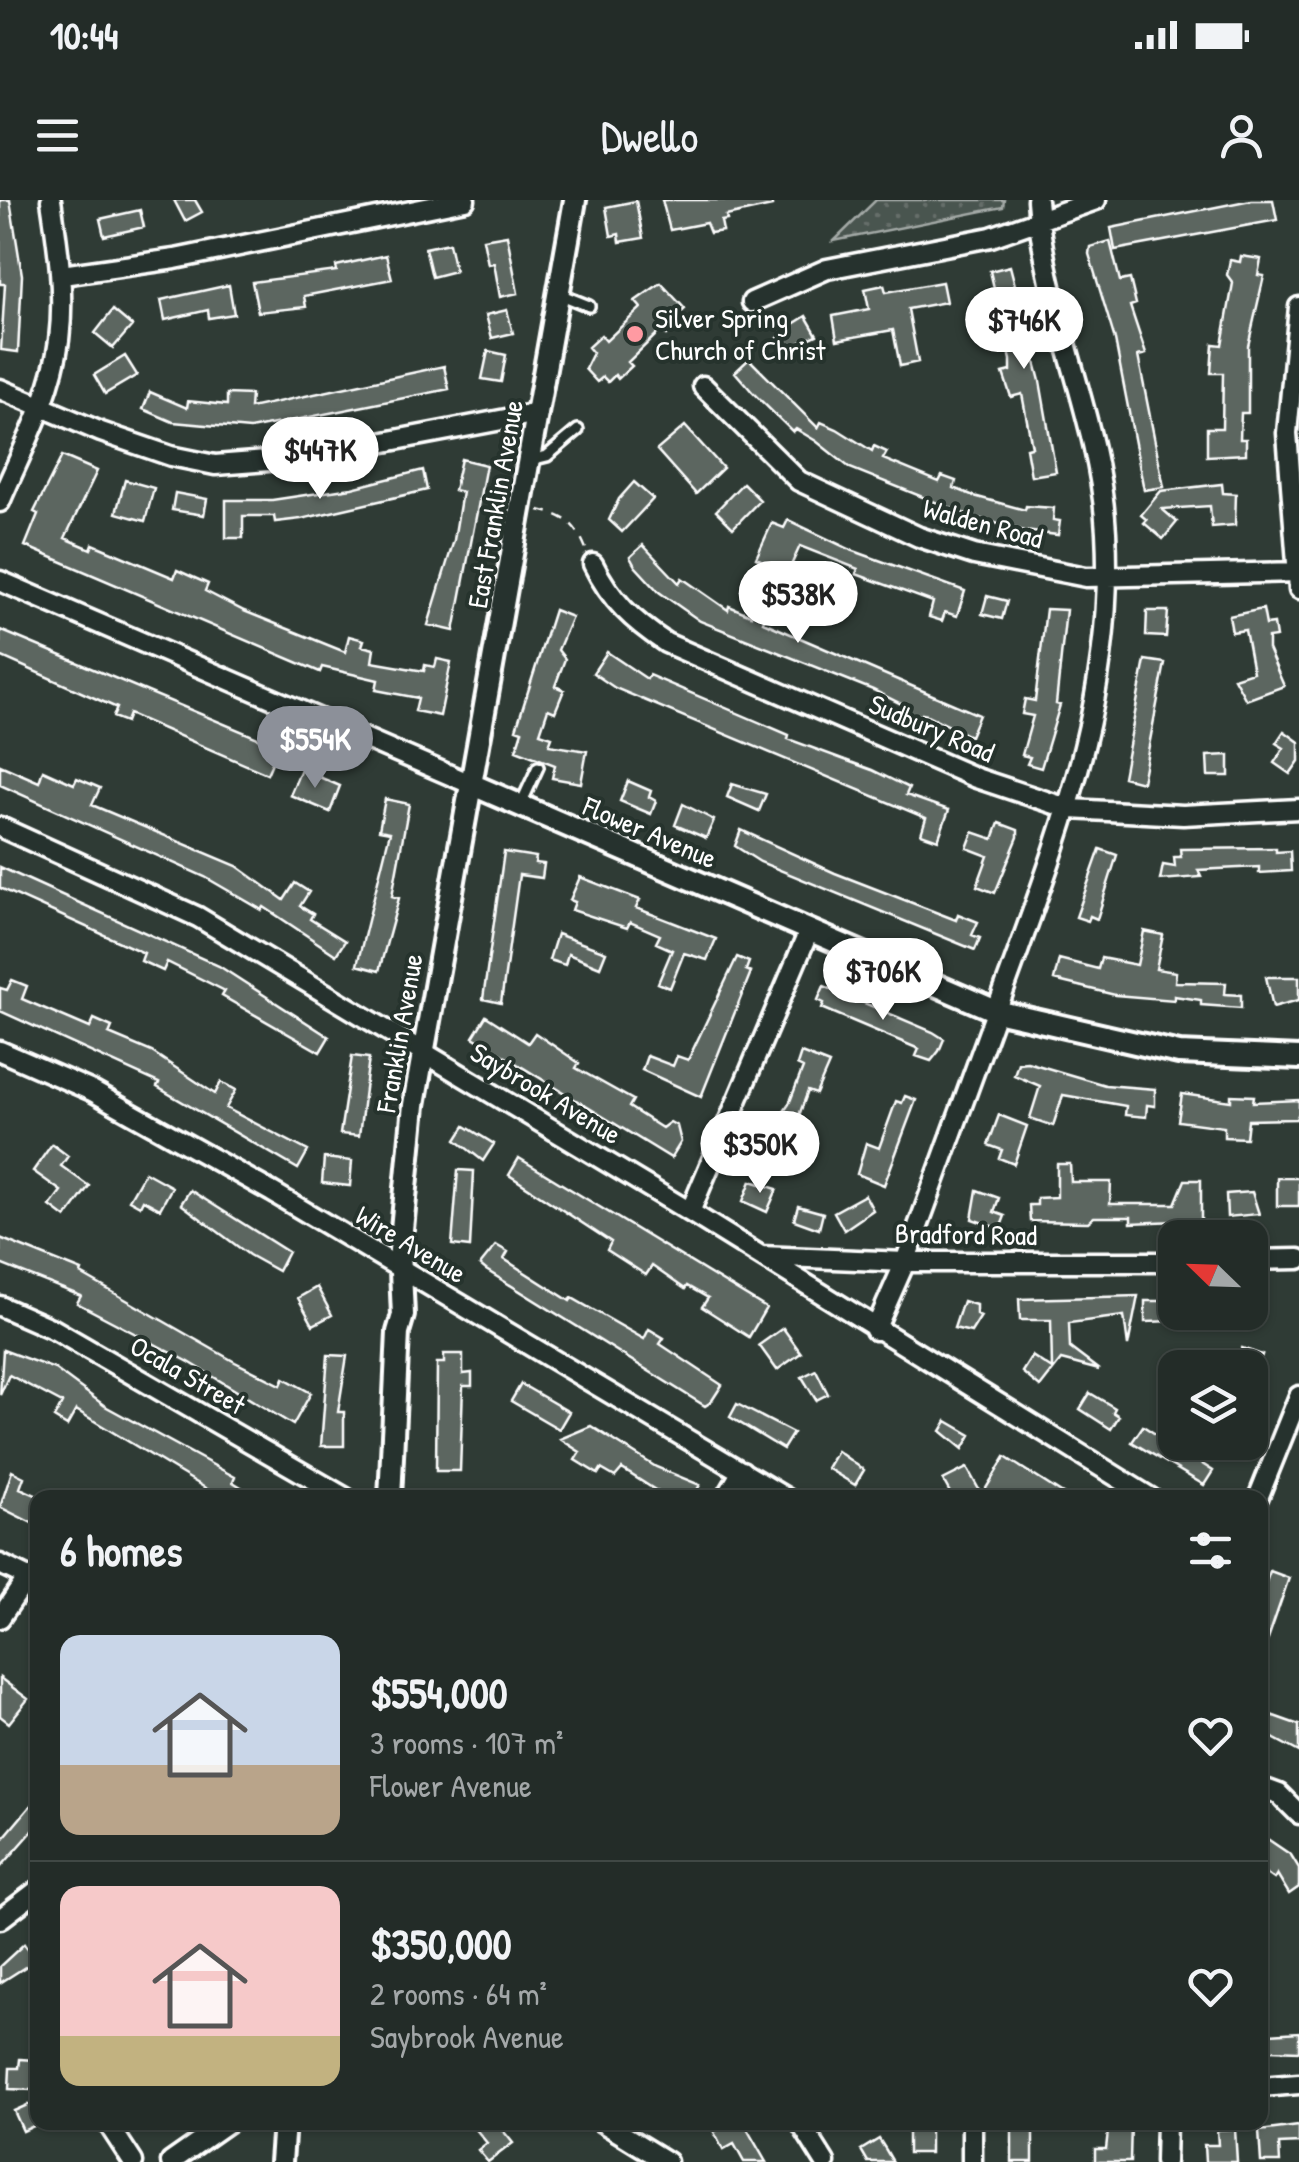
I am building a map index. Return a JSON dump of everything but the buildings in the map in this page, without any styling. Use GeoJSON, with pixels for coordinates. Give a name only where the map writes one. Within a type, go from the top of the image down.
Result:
{"type":"FeatureCollection","features":[{"type":"Feature","properties":{"kind":"street"},"geometry":{"type":"LineString","coordinates":[[0,502],[40,406],[59,343],[62,275],[51,200]]}},
{"type":"Feature","properties":{"kind":"street"},"geometry":{"type":"LineString","coordinates":[[62,275],[175,259],[465,200]]}},
{"type":"Feature","properties":{"kind":"street","name":"East Franklin Avenue"},"geometry":{"type":"LineString","coordinates":[[564,200],[569,231]]}},
{"type":"Feature","properties":{"kind":"street","name":"East Franklin Avenue"},"geometry":{"type":"LineString","coordinates":[[473,786],[575,200]]}},
{"type":"Feature","properties":{"kind":"street"},"geometry":{"type":"LineString","coordinates":[[875,1330],[905,1262],[1070,809],[1100,688],[1106,532],[1096,448],[1039,222],[1037,200]]}},
{"type":"Feature","properties":{"kind":"street"},"geometry":{"type":"LineString","coordinates":[[752,302],[827,270],[992,237],[1096,200]]}},
{"type":"Feature","properties":{"kind":"street"},"geometry":{"type":"LineString","coordinates":[[1298,578],[1287,434],[1299,308]]}},
{"type":"Feature","properties":{"kind":"street","name":"Walden Road"},"geometry":{"type":"LineString","coordinates":[[702,386],[774,462],[824,495],[919,537],[974,555],[1086,577],[1298,578]]}},
{"type":"Feature","properties":{"kind":"street"},"geometry":{"type":"LineString","coordinates":[[0,389],[171,456],[215,465],[295,459],[538,414]]}},
{"type":"Feature","properties":{"kind":"street","name":"Sudbury Road"},"geometry":{"type":"LineString","coordinates":[[593,564],[606,591],[629,618],[666,643],[976,778],[1070,809],[1183,816],[1299,809]]}},
{"type":"Feature","properties":{"kind":"street","name":"Flower Avenue"},"geometry":{"type":"LineString","coordinates":[[0,582],[996,1011],[1119,1042],[1179,1052],[1299,1058]]}},
{"type":"Feature","properties":{"kind":"street","name":"Franklin Avenue"},"geometry":{"type":"LineString","coordinates":[[390,1490],[398,1332],[392,1312],[402,1281],[408,1158],[473,786]]}},
{"type":"Feature","properties":{"kind":"street","name":"Saybrook Avenue"},"geometry":{"type":"LineString","coordinates":[[0,827],[198,916],[690,1212],[1138,1490]]}},
{"type":"Feature","properties":{"kind":"street"},"geometry":{"type":"LineString","coordinates":[[690,1212],[809,931]]}},
{"type":"Feature","properties":{"kind":"street","name":"Wire Avenue"},"geometry":{"type":"LineString","coordinates":[[0,1050],[92,1091],[402,1281],[773,1490]]}},
{"type":"Feature","properties":{"kind":"street","name":"Bradford Road"},"geometry":{"type":"LineString","coordinates":[[757,1256],[905,1262],[1158,1262]]}},
{"type":"Feature","properties":{"kind":"street"},"geometry":{"type":"LineString","coordinates":[[1268,1260],[1299,1259]]}},
{"type":"Feature","properties":{"kind":"street","name":"Ocala Street"},"geometry":{"type":"LineString","coordinates":[[0,1306],[55,1330],[332,1490]]}},
{"type":"Feature","properties":{"kind":"street"},"geometry":{"type":"LineString","coordinates":[[1261,1490],[1299,1396]]}},
{"type":"Feature","properties":{"kind":"street"},"geometry":{"type":"LineString","coordinates":[[1277,1452],[1299,1456]]}},
{"type":"Feature","properties":{"kind":"street"},"geometry":{"type":"LineString","coordinates":[[731,1490],[742,1471]]}},
{"type":"Feature","properties":{"kind":"street"},"geometry":{"type":"LineString","coordinates":[[0,1564],[30,1579]]}},
{"type":"Feature","properties":{"kind":"street"},"geometry":{"type":"LineString","coordinates":[[0,1618],[30,1583]]}},
{"type":"Feature","properties":{"kind":"street"},"geometry":{"type":"LineString","coordinates":[[1268,1790],[1299,1794]]}},
{"type":"Feature","properties":{"kind":"street"},"geometry":{"type":"LineString","coordinates":[[1279,1794],[1299,1814]]}},
{"type":"Feature","properties":{"kind":"street"},"geometry":{"type":"LineString","coordinates":[[0,1919],[30,1896]]}},
{"type":"Feature","properties":{"kind":"street"},"geometry":{"type":"LineString","coordinates":[[1268,2086],[1299,2084]]}},
{"type":"Feature","properties":{"kind":"street"},"geometry":{"type":"LineString","coordinates":[[113,2130],[133,2162]]}},
{"type":"Feature","properties":{"kind":"street"},"geometry":{"type":"LineString","coordinates":[[171,2162],[217,2130]]}},
{"type":"Feature","properties":{"kind":"street"},"geometry":{"type":"LineString","coordinates":[[281,2162],[283,2130]]}},
{"type":"Feature","properties":{"kind":"street"},"geometry":{"type":"LineString","coordinates":[[614,2130],[661,2161]]}},
{"type":"Feature","properties":{"kind":"street"},"geometry":{"type":"LineString","coordinates":[[805,2130],[825,2162]]}},
{"type":"Feature","properties":{"kind":"street"},"geometry":{"type":"LineString","coordinates":[[972,2130],[972,2162]]}},
{"type":"Feature","properties":{"kind":"street"},"geometry":{"type":"LineString","coordinates":[[1165,2162],[1166,2130]]}},
{"type":"Feature","properties":{"kind":"lane"},"geometry":{"type":"LineString","coordinates":[[558,294],[589,306]]}},
{"type":"Feature","properties":{"kind":"lane"},"geometry":{"type":"LineString","coordinates":[[531,460],[548,456],[578,430]]}},
{"type":"Feature","properties":{"kind":"lane"},"geometry":{"type":"LineString","coordinates":[[520,806],[538,768]]}},
{"type":"Feature","properties":{"kind":"path"},"geometry":{"type":"LineString","coordinates":[[538,510],[561,515],[577,526],[593,564]]}},
{"type":"Feature","properties":{"kind":"shaded area"},"geometry":{"type":"Polygon","coordinates":[[[876,200],[1004,200],[1003,207],[834,241],[876,200]]]}},
{"type":"Feature","properties":{"kind":"place","name":"Silver Spring Church of Christ"},"geometry":{"type":"Point","coordinates":[635,334]}}]}
